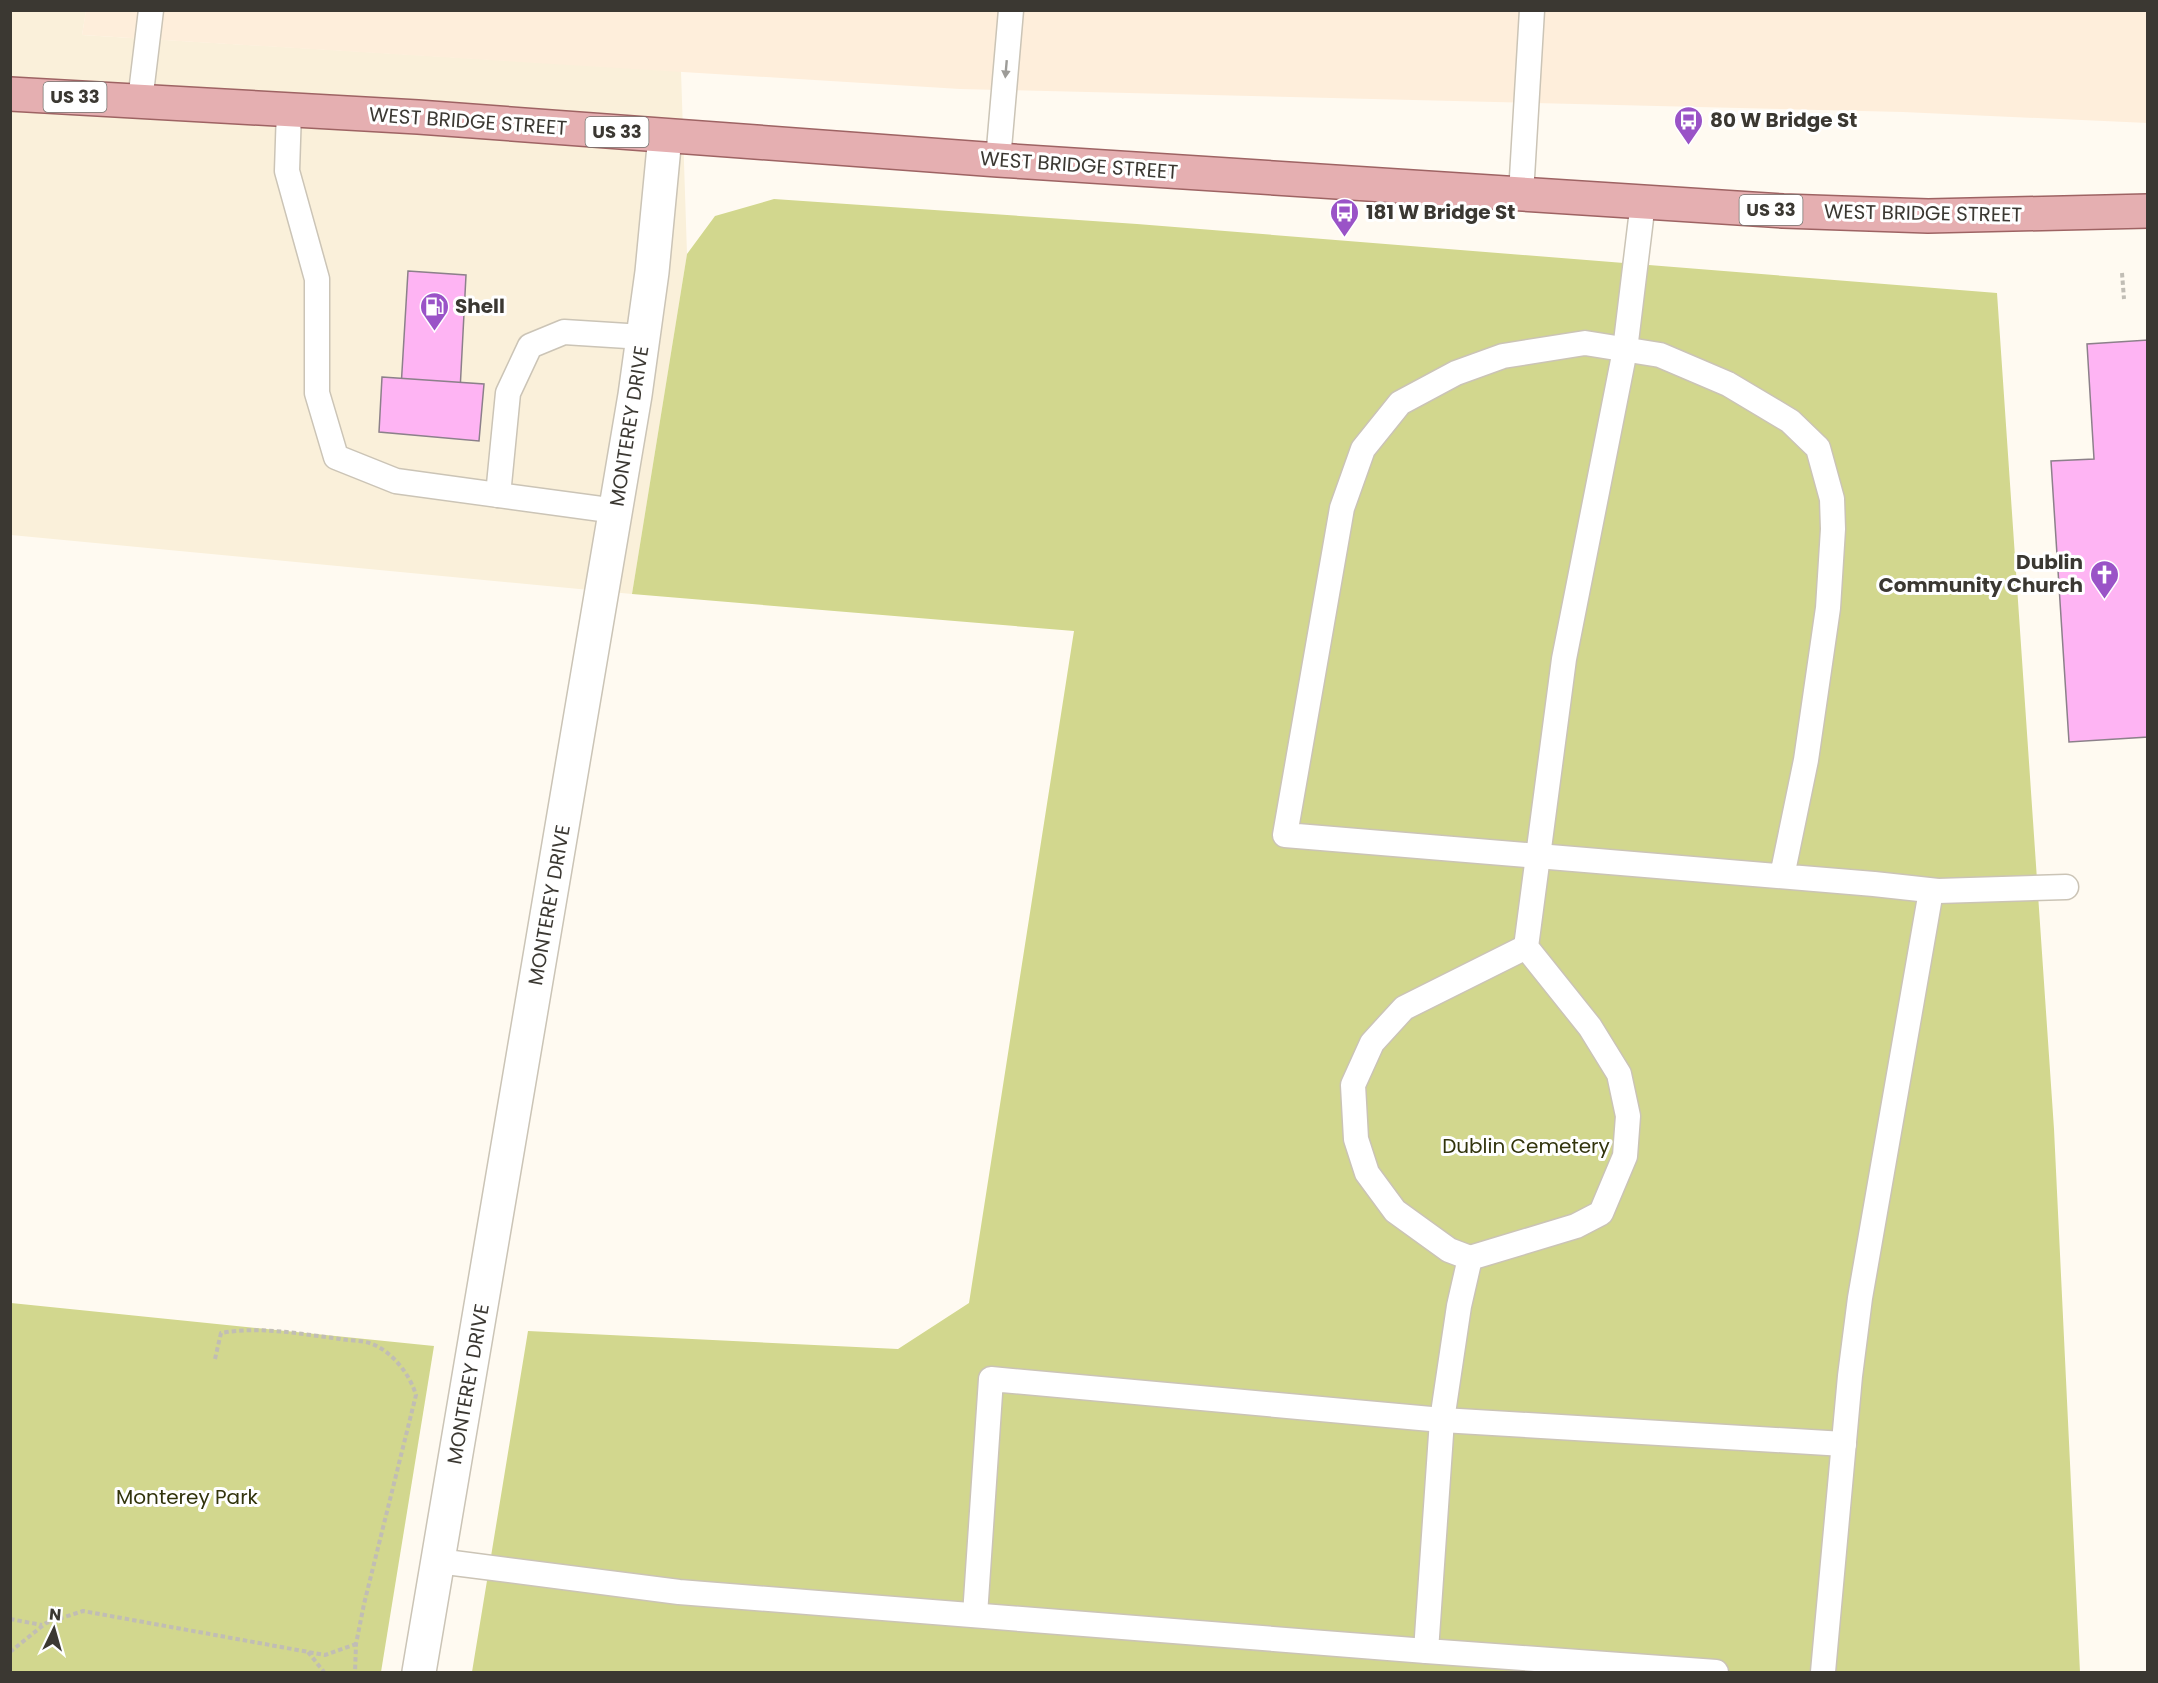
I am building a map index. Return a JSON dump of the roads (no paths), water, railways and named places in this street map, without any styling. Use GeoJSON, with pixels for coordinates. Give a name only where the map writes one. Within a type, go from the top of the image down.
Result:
{"type":"FeatureCollection","features":[{"type":"Feature","properties":{"kind":"main road","name":"WEST BRIDGE STREET"},"geometry":{"type":"LineString","coordinates":[[10,94],[289,110],[998,160],[1643,202],[1928,216],[2148,211]]}},
{"type":"Feature","properties":{"kind":"street","name":"MONTEREY DRIVE"},"geometry":{"type":"LineString","coordinates":[[419,1672],[616,510],[643,337],[665,136]]}},
{"type":"Feature","properties":{"kind":"lane"},"geometry":{"type":"LineString","coordinates":[[140,101],[151,10]]}},
{"type":"Feature","properties":{"kind":"lane"},"geometry":{"type":"LineString","coordinates":[[998,160],[1011,10]]}},
{"type":"Feature","properties":{"kind":"lane"},"geometry":{"type":"LineString","coordinates":[[1521,194],[1532,10]]}},
{"type":"Feature","properties":{"kind":"lane"},"geometry":{"type":"LineString","coordinates":[[289,110],[287,171],[317,279],[317,393],[336,457],[396,481],[616,510]]}},
{"type":"Feature","properties":{"kind":"lane"},"geometry":{"type":"LineString","coordinates":[[1526,947],[1404,1008],[1372,1043],[1353,1085],[1356,1139],[1367,1173],[1395,1211],[1449,1250],[1470,1258],[1576,1226],[1601,1213],[1625,1156],[1628,1116],[1619,1074],[1590,1027],[1526,947],[1564,659],[1625,350],[1643,202]]}},
{"type":"Feature","properties":{"kind":"lane"},"geometry":{"type":"LineString","coordinates":[[498,495],[508,393],[530,346],[564,332],[643,337]]}},
{"type":"Feature","properties":{"kind":"lane"},"geometry":{"type":"LineString","coordinates":[[1782,876],[1806,760],[1828,608],[1833,529],[1832,499],[1818,448],[1790,421],[1728,384],[1660,355],[1585,343],[1503,356],[1456,373],[1400,403],[1363,448],[1342,508],[1285,835],[1782,876],[1931,891],[2066,886]]}},
{"type":"Feature","properties":{"kind":"lane"},"geometry":{"type":"LineString","coordinates":[[1823,1672],[1860,1298],[1931,891]]}},
{"type":"Feature","properties":{"kind":"lane"},"geometry":{"type":"LineString","coordinates":[[1426,1651],[1442,1420],[1459,1306],[1470,1258]]}},
{"type":"Feature","properties":{"kind":"lane"},"geometry":{"type":"LineString","coordinates":[[975,1615],[991,1379],[1442,1420],[1844,1444]]}},
{"type":"Feature","properties":{"kind":"lane"},"geometry":{"type":"LineString","coordinates":[[438,1562],[679,1592],[1716,1672]]}},
{"type":"Feature","properties":{"kind":"place","name":"80 W Bridge St"},"geometry":{"type":"Point","coordinates":[1689,146]}},
{"type":"Feature","properties":{"kind":"place","name":"181 W Bridge St"},"geometry":{"type":"Point","coordinates":[1345,238]}},
{"type":"Feature","properties":{"kind":"place","name":"Shell"},"geometry":{"type":"Point","coordinates":[434,332]}},
{"type":"Feature","properties":{"kind":"place","name":"Dublin Community Church"},"geometry":{"type":"Point","coordinates":[2104,600]}},
{"type":"Feature","properties":{"kind":"park label","name":"Dublin Cemetery"},"geometry":{"type":"Point","coordinates":[1526,1146]}},
{"type":"Feature","properties":{"kind":"park label","name":"Monterey Park"},"geometry":{"type":"Point","coordinates":[187,1497]}}]}
